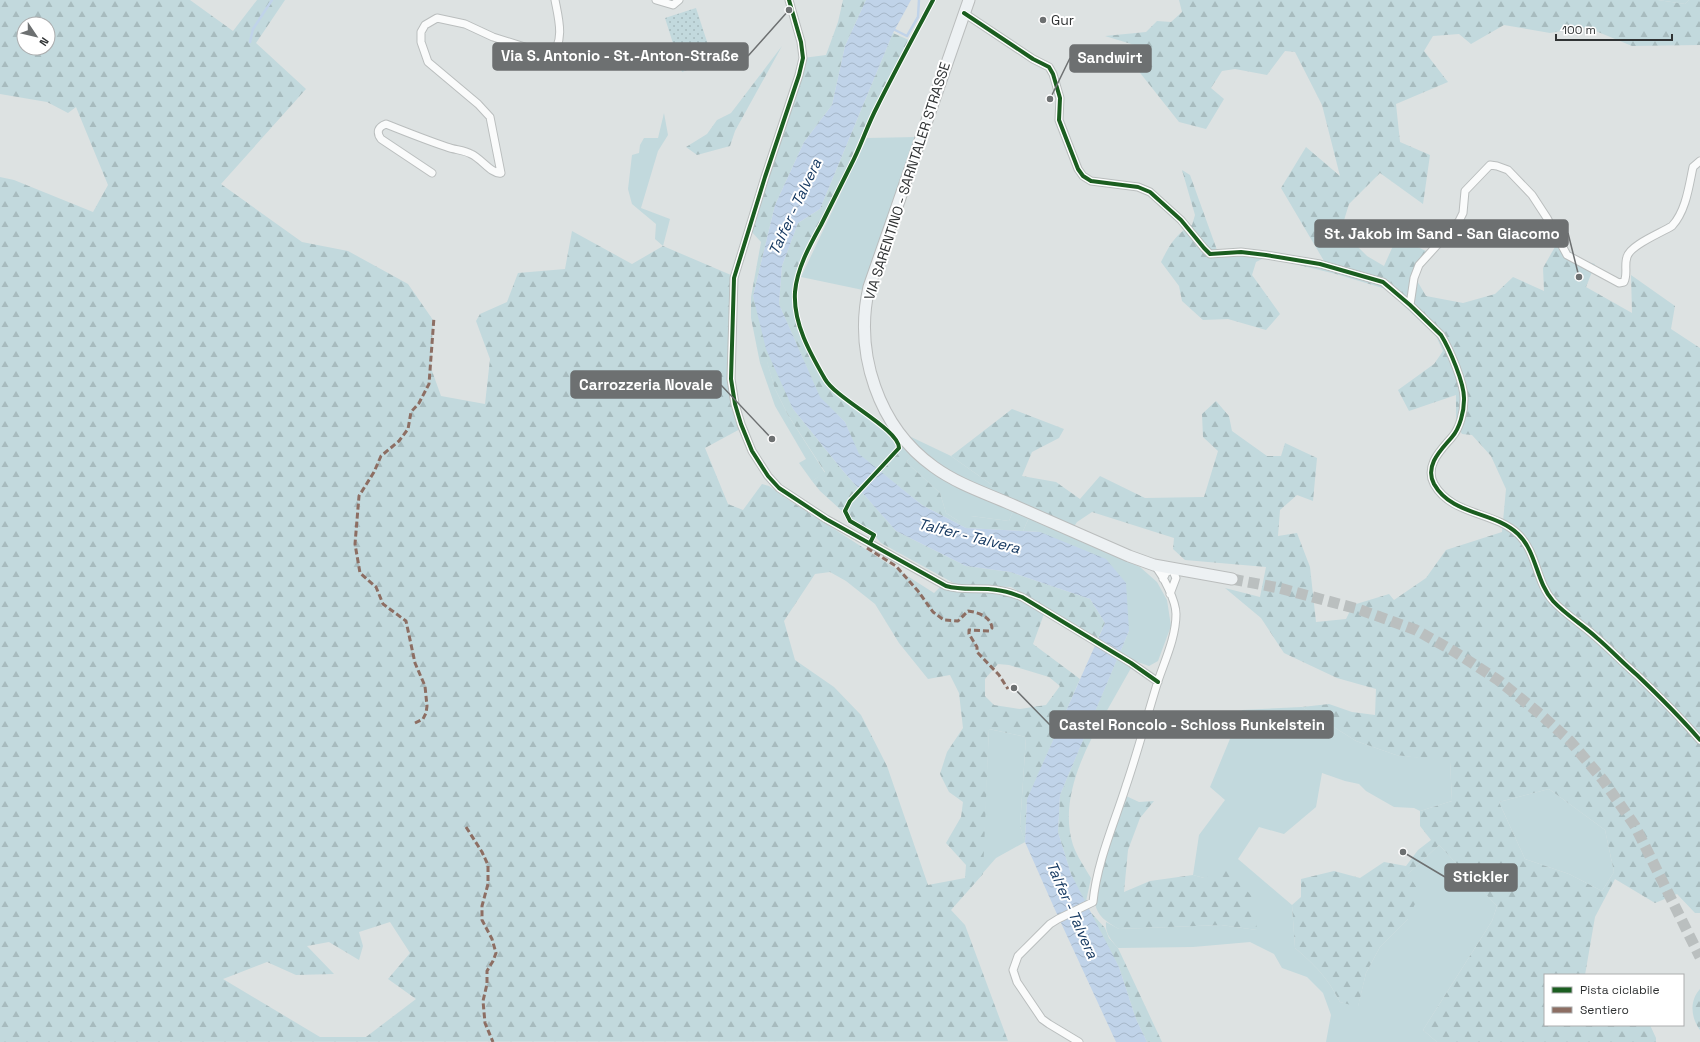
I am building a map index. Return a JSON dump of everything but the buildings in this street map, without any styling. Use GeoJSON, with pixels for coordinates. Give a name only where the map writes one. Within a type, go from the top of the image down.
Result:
{"type":"FeatureCollection","features":[{"type":"Feature","properties":{"kind":"main road","name":"VIA SARENTINO - SARNTALER STRASSE"},"geometry":{"type":"LineString","coordinates":[[969,0],[869,287],[866,300],[864,332],[865,349],[872,378],[880,400],[894,427],[916,452],[934,467],[970,488],[1129,556],[1174,573],[1189,572],[1232,579]]}},
{"type":"Feature","properties":{"kind":"street"},"geometry":{"type":"LineString","coordinates":[[432,173],[381,139],[378,130],[380,126],[386,124],[448,148],[471,154],[484,162],[490,170],[498,174],[501,173],[490,117],[478,104],[428,62],[421,42],[421,32],[425,25],[437,18],[465,24],[493,37],[551,55],[557,43],[560,27],[555,0]]}},
{"type":"Feature","properties":{"kind":"street"},"geometry":{"type":"LineString","coordinates":[[656,0],[673,5],[679,0]]}},
{"type":"Feature","properties":{"kind":"street"},"geometry":{"type":"LineString","coordinates":[[789,0],[801,42],[802,62],[799,76],[765,177],[734,278],[732,379],[735,404],[752,451],[768,476],[779,488],[826,519],[952,588],[996,589],[1009,592],[1035,605],[1089,637],[1158,682]]}},
{"type":"Feature","properties":{"kind":"street"},"geometry":{"type":"LineString","coordinates":[[964,13],[1044,64],[1052,71],[1060,98],[1059,120],[1078,169],[1083,176],[1096,182],[1138,187],[1150,192],[1181,220],[1210,254],[1250,252],[1333,267],[1383,282],[1410,305],[1441,335],[1464,390],[1463,408],[1457,428],[1453,436],[1437,453],[1433,465],[1432,476],[1434,484],[1451,501],[1467,511],[1492,518],[1519,535],[1529,550],[1546,592],[1554,602],[1597,638],[1682,719],[1700,740]]}},
{"type":"Feature","properties":{"kind":"street"},"geometry":{"type":"LineString","coordinates":[[1410,305],[1414,278],[1419,265],[1459,221],[1463,213],[1465,191],[1490,165],[1508,170],[1532,195],[1548,218],[1567,255],[1619,283],[1624,282],[1626,277],[1626,257],[1630,251],[1635,246],[1672,226],[1676,222],[1691,186],[1693,167],[1700,161]]}},
{"type":"Feature","properties":{"kind":"street"},"geometry":{"type":"LineString","coordinates":[[1079,1042],[1048,1024],[1042,1018],[1017,982],[1013,970],[1018,956],[1058,919],[1092,903],[1099,868],[1172,640],[1176,613],[1161,572],[1154,565]]}},
{"type":"Feature","properties":{"kind":"street"},"geometry":{"type":"LineString","coordinates":[[1163,579],[1166,573],[1174,573],[1170,594]]}},
{"type":"Feature","properties":{"kind":"green space"},"geometry":{"type":"Polygon","coordinates":[[[0,0],[190,0],[233,31],[257,0],[285,0],[256,43],[306,89],[221,184],[302,242],[348,251],[408,284],[433,320],[431,368],[441,396],[485,404],[490,359],[476,321],[480,314],[507,302],[518,273],[565,269],[572,231],[632,264],[663,246],[731,275],[733,318],[730,379],[742,428],[705,448],[728,504],[743,510],[762,484],[769,486],[934,593],[940,587],[963,593],[996,592],[1012,596],[1044,614],[1033,644],[1080,679],[1027,800],[1025,843],[1020,826],[1026,737],[989,729],[983,874],[951,910],[965,925],[1008,1041],[0,1042],[0,177],[14,180],[93,212],[108,185],[76,107],[68,113],[47,102],[0,94],[0,0]],[[830,572],[815,574],[784,621],[795,660],[834,687],[861,715],[887,766],[928,885],[965,878],[966,865],[946,843],[961,817],[963,802],[949,792],[940,774],[947,752],[963,728],[959,693],[950,675],[928,679],[899,643],[875,604],[846,581],[830,572]],[[998,664],[985,679],[985,696],[994,705],[1020,709],[1046,705],[1060,686],[1049,677],[1009,665],[998,664]],[[390,922],[359,932],[363,946],[359,960],[329,942],[307,946],[334,974],[296,975],[267,962],[223,979],[320,1037],[366,1037],[416,999],[388,979],[410,953],[390,922]]]}},
{"type":"Feature","properties":{"kind":"green space"},"geometry":{"type":"Polygon","coordinates":[[[843,0],[866,0],[845,46],[832,105],[804,142],[775,205],[753,296],[793,409],[843,471],[896,531],[966,566],[1010,572],[1090,599],[1105,623],[1098,638],[1011,587],[957,585],[881,543],[874,535],[850,521],[845,511],[841,510],[820,491],[812,481],[825,472],[788,415],[775,389],[767,362],[760,363],[751,318],[751,297],[761,242],[749,229],[803,58],[826,55],[838,22],[843,0]]]}},
{"type":"Feature","properties":{"kind":"green space"},"geometry":{"type":"Polygon","coordinates":[[[1179,0],[1658,0],[1685,4],[1689,0],[1700,0],[1700,45],[1632,46],[1586,27],[1550,33],[1504,25],[1471,44],[1459,34],[1433,36],[1424,51],[1448,82],[1396,104],[1400,142],[1430,155],[1423,204],[1380,173],[1349,204],[1341,230],[1367,256],[1384,266],[1397,237],[1428,252],[1416,279],[1426,296],[1463,303],[1495,294],[1513,277],[1544,291],[1543,268],[1560,238],[1575,258],[1595,264],[1586,287],[1632,313],[1631,275],[1675,306],[1671,329],[1700,348],[1700,913],[1695,913],[1677,894],[1655,903],[1615,879],[1595,917],[1585,974],[1544,974],[1544,1026],[1650,1026],[1656,1038],[1656,1042],[1437,1042],[1423,1030],[1492,921],[1497,906],[1439,845],[1408,874],[1420,893],[1408,919],[1380,947],[1366,973],[1358,1007],[1340,1002],[1320,972],[1295,948],[1292,905],[1301,897],[1301,879],[1334,871],[1360,878],[1384,862],[1406,866],[1418,850],[1431,840],[1420,826],[1420,811],[1452,801],[1450,762],[1396,755],[1356,741],[1302,707],[1329,704],[1352,712],[1375,715],[1376,689],[1337,678],[1284,653],[1261,618],[1225,588],[1260,597],[1266,567],[1185,560],[1173,549],[1174,538],[1092,512],[1077,522],[1073,528],[992,491],[992,485],[951,456],[1012,409],[1064,429],[1059,438],[1032,452],[1022,476],[1056,482],[1080,499],[1100,476],[1145,498],[1204,497],[1218,451],[1203,437],[1202,414],[1216,401],[1229,416],[1232,431],[1267,456],[1281,456],[1285,443],[1317,458],[1313,501],[1297,495],[1280,510],[1278,536],[1297,533],[1310,567],[1316,622],[1346,619],[1353,605],[1389,594],[1394,600],[1426,578],[1446,550],[1502,532],[1506,489],[1491,456],[1472,435],[1462,434],[1456,424],[1456,395],[1409,411],[1398,390],[1434,364],[1443,351],[1436,336],[1386,289],[1336,274],[1266,257],[1256,262],[1252,275],[1280,314],[1266,330],[1228,319],[1203,320],[1182,301],[1179,286],[1161,262],[1177,236],[1192,225],[1195,215],[1182,170],[1190,175],[1217,250],[1250,249],[1324,261],[1281,188],[1306,147],[1340,176],[1322,105],[1295,52],[1285,51],[1267,75],[1235,69],[1222,71],[1211,88],[1224,99],[1206,129],[1179,122],[1137,69],[1151,50],[1105,36],[1146,32],[1157,21],[1171,22],[1182,12],[1179,0]],[[1549,789],[1499,802],[1525,859],[1569,874],[1602,891],[1614,872],[1605,830],[1549,789]]]}},
{"type":"Feature","properties":{"kind":"green space"},"geometry":{"type":"Polygon","coordinates":[[[1658,0],[1689,0],[1685,4],[1658,0]]]}},
{"type":"Feature","properties":{"kind":"green space"},"geometry":{"type":"Polygon","coordinates":[[[696,8],[713,60],[682,72],[665,18],[696,8]]]}},
{"type":"Feature","properties":{"kind":"green space"},"geometry":{"type":"Polygon","coordinates":[[[893,33],[911,41],[808,249],[797,277],[795,293],[796,311],[800,328],[826,381],[862,412],[889,431],[899,444],[912,456],[906,462],[940,493],[946,513],[960,522],[971,522],[971,516],[1009,521],[1015,506],[1031,513],[1023,531],[966,528],[922,505],[858,454],[845,422],[820,398],[779,304],[782,266],[798,223],[820,209],[893,33]]]}},
{"type":"Feature","properties":{"kind":"green space"},"geometry":{"type":"Polygon","coordinates":[[[782,46],[735,131],[730,146],[697,155],[686,147],[707,134],[717,120],[731,113],[782,46]]]}},
{"type":"Feature","properties":{"kind":"green space"},"geometry":{"type":"Polygon","coordinates":[[[664,113],[668,135],[658,151],[641,208],[670,219],[663,246],[655,239],[656,224],[632,204],[628,189],[632,155],[639,153],[640,145],[644,138],[658,138],[664,113]]]}},
{"type":"Feature","properties":{"kind":"green space"},"geometry":{"type":"Polygon","coordinates":[[[917,137],[863,290],[801,277],[867,138],[917,137]]]}},
{"type":"Feature","properties":{"kind":"green space"},"geometry":{"type":"Polygon","coordinates":[[[767,361],[775,389],[788,415],[825,473],[812,481],[799,463],[806,459],[775,406],[760,363],[767,361]]]}},
{"type":"Feature","properties":{"kind":"green space"},"geometry":{"type":"Polygon","coordinates":[[[909,436],[951,456],[992,485],[1015,506],[1009,521],[971,516],[971,522],[960,522],[946,513],[940,493],[906,462],[916,451],[909,436]]]}},
{"type":"Feature","properties":{"kind":"green space"},"geometry":{"type":"Polygon","coordinates":[[[1031,513],[1071,536],[1140,567],[1157,582],[1167,600],[1171,626],[1158,661],[1149,666],[1135,661],[1105,714],[1093,716],[1129,631],[1040,532],[1023,531],[1031,513]]]}},
{"type":"Feature","properties":{"kind":"green space"},"geometry":{"type":"Polygon","coordinates":[[[1302,707],[1356,741],[1396,755],[1450,761],[1452,801],[1420,811],[1414,808],[1394,807],[1366,791],[1359,784],[1322,773],[1316,807],[1284,834],[1259,827],[1238,859],[1292,905],[1295,948],[1320,972],[1340,1002],[1358,1006],[1366,973],[1380,947],[1408,919],[1408,874],[1439,845],[1497,906],[1492,921],[1423,1030],[1437,1042],[1326,1042],[1331,1015],[1323,993],[1307,977],[1282,968],[1274,954],[1250,942],[1193,947],[1118,948],[1108,933],[1106,922],[1119,929],[1221,925],[1257,930],[1204,878],[1193,875],[1199,835],[1225,800],[1210,787],[1242,710],[1302,707]]]}},
{"type":"Feature","properties":{"kind":"green space"},"geometry":{"type":"Polygon","coordinates":[[[1105,714],[1089,744],[1076,777],[1071,794],[1069,811],[1069,828],[1073,845],[1091,878],[1085,906],[1071,874],[1058,832],[1060,795],[1093,716],[1105,714]]]}},
{"type":"Feature","properties":{"kind":"green space"},"geometry":{"type":"Polygon","coordinates":[[[989,729],[1026,737],[1020,826],[1025,842],[996,858],[982,874],[989,729]]]}},
{"type":"Feature","properties":{"kind":"green space"},"geometry":{"type":"Polygon","coordinates":[[[1549,789],[1605,830],[1614,872],[1602,891],[1569,874],[1525,859],[1499,802],[1549,789]]]}},
{"type":"Feature","properties":{"kind":"green space"},"geometry":{"type":"Polygon","coordinates":[[[1124,795],[1139,802],[1154,801],[1140,818],[1128,850],[1124,892],[1150,881],[1193,875],[1204,878],[1226,870],[1252,896],[1257,930],[1221,925],[1119,929],[1102,917],[1096,907],[1095,886],[1124,795]]]}},
{"type":"Feature","properties":{"kind":"green space"},"geometry":{"type":"Polygon","coordinates":[[[1085,906],[1105,928],[1109,938],[1118,948],[1162,1042],[1147,1042],[1136,1019],[1119,967],[1085,906]]]}},
{"type":"Feature","properties":{"kind":"green space"},"geometry":{"type":"Polygon","coordinates":[[[1700,989],[1700,1030],[1692,1010],[1694,999],[1700,989]]]}},
{"type":"Feature","properties":{"kind":"water","name":"Talfer - Talvera"},"geometry":{"type":"Polygon","coordinates":[[[866,0],[911,0],[893,33],[820,209],[798,223],[782,266],[779,304],[820,397],[845,422],[859,454],[922,505],[966,528],[1040,532],[1106,559],[1126,583],[1129,631],[1060,795],[1058,832],[1071,874],[1119,967],[1136,1019],[1147,1042],[1116,1042],[1025,842],[1027,799],[1105,623],[1090,599],[1010,572],[966,566],[896,531],[843,471],[793,409],[766,349],[753,296],[775,205],[804,142],[832,105],[845,46],[866,0]]]}},
{"type":"Feature","properties":{"kind":"waterway"},"geometry":{"type":"LineString","coordinates":[[250,42],[253,29],[272,0]]}},
{"type":"Feature","properties":{"kind":"waterway"},"geometry":{"type":"LineString","coordinates":[[893,29],[907,36],[918,17],[919,0]]}},
{"type":"Feature","properties":{"kind":"tunnel"},"geometry":{"type":"LineString","coordinates":[[1232,579],[1279,588],[1358,609],[1416,630],[1455,652],[1498,680],[1540,714],[1570,741],[1603,780],[1635,826],[1700,957]]}},
{"type":"Feature","properties":{"kind":"marked path"},"geometry":{"type":"LineString","coordinates":[[415,723],[423,719],[427,706],[425,686],[415,663],[406,621],[383,604],[376,587],[360,573],[355,544],[359,496],[374,472],[381,456],[399,441],[408,429],[411,412],[419,403],[429,384],[434,317]]}},
{"type":"Feature","properties":{"kind":"marked path"},"geometry":{"type":"LineString","coordinates":[[867,548],[896,566],[918,591],[933,612],[944,620],[958,621],[968,611],[980,614],[987,618],[992,628],[989,631],[969,630],[969,634],[977,647],[977,652],[999,675],[1008,689]]}},
{"type":"Feature","properties":{"kind":"marked path"},"geometry":{"type":"LineString","coordinates":[[466,827],[482,852],[488,865],[488,884],[482,906],[482,920],[492,939],[496,953],[487,971],[487,984],[483,1001],[485,1023],[493,1042]]}},
{"type":"Feature","properties":{"kind":"cycle path"},"geometry":{"type":"LineString","coordinates":[[789,0],[801,42],[803,58],[799,75],[765,177],[734,278],[731,379],[735,404],[752,451],[768,476],[779,488],[826,519],[946,586],[1000,590],[1022,597],[1131,663],[1158,682]]}},
{"type":"Feature","properties":{"kind":"cycle path"},"geometry":{"type":"LineString","coordinates":[[870,543],[874,535],[850,521],[845,511],[850,501],[899,448],[896,440],[889,432],[841,396],[825,379],[808,348],[800,326],[795,304],[796,283],[808,249],[855,158],[877,107],[933,0]]}},
{"type":"Feature","properties":{"kind":"cycle path"},"geometry":{"type":"LineString","coordinates":[[964,13],[1033,59],[1049,67],[1053,74],[1060,98],[1059,120],[1078,169],[1083,176],[1091,181],[1138,187],[1150,192],[1181,220],[1210,254],[1241,252],[1266,255],[1320,264],[1383,282],[1410,305],[1441,335],[1452,357],[1459,376],[1464,393],[1464,404],[1461,419],[1455,433],[1439,452],[1433,464],[1431,477],[1434,484],[1451,502],[1462,508],[1497,521],[1518,534],[1529,549],[1543,585],[1553,601],[1563,611],[1592,633],[1637,675],[1700,740]]}},
{"type":"Feature","properties":{"kind":"place","name":"Via S. Antonio - St.-Anton-Straße"},"geometry":{"type":"Point","coordinates":[789,10]}},
{"type":"Feature","properties":{"kind":"place","name":"Gur"},"geometry":{"type":"Point","coordinates":[1043,20]}},
{"type":"Feature","properties":{"kind":"place","name":"Sandwirt"},"geometry":{"type":"Point","coordinates":[1050,99]}},
{"type":"Feature","properties":{"kind":"place","name":"St. Jakob im Sand - San Giacomo"},"geometry":{"type":"Point","coordinates":[1579,277]}},
{"type":"Feature","properties":{"kind":"place","name":"Carrozzeria Novale"},"geometry":{"type":"Point","coordinates":[772,439]}},
{"type":"Feature","properties":{"kind":"place","name":"Castel Roncolo - Schloss Runkelstein"},"geometry":{"type":"Point","coordinates":[1014,688]}},
{"type":"Feature","properties":{"kind":"place","name":"Stickler"},"geometry":{"type":"Point","coordinates":[1403,852]}}]}
